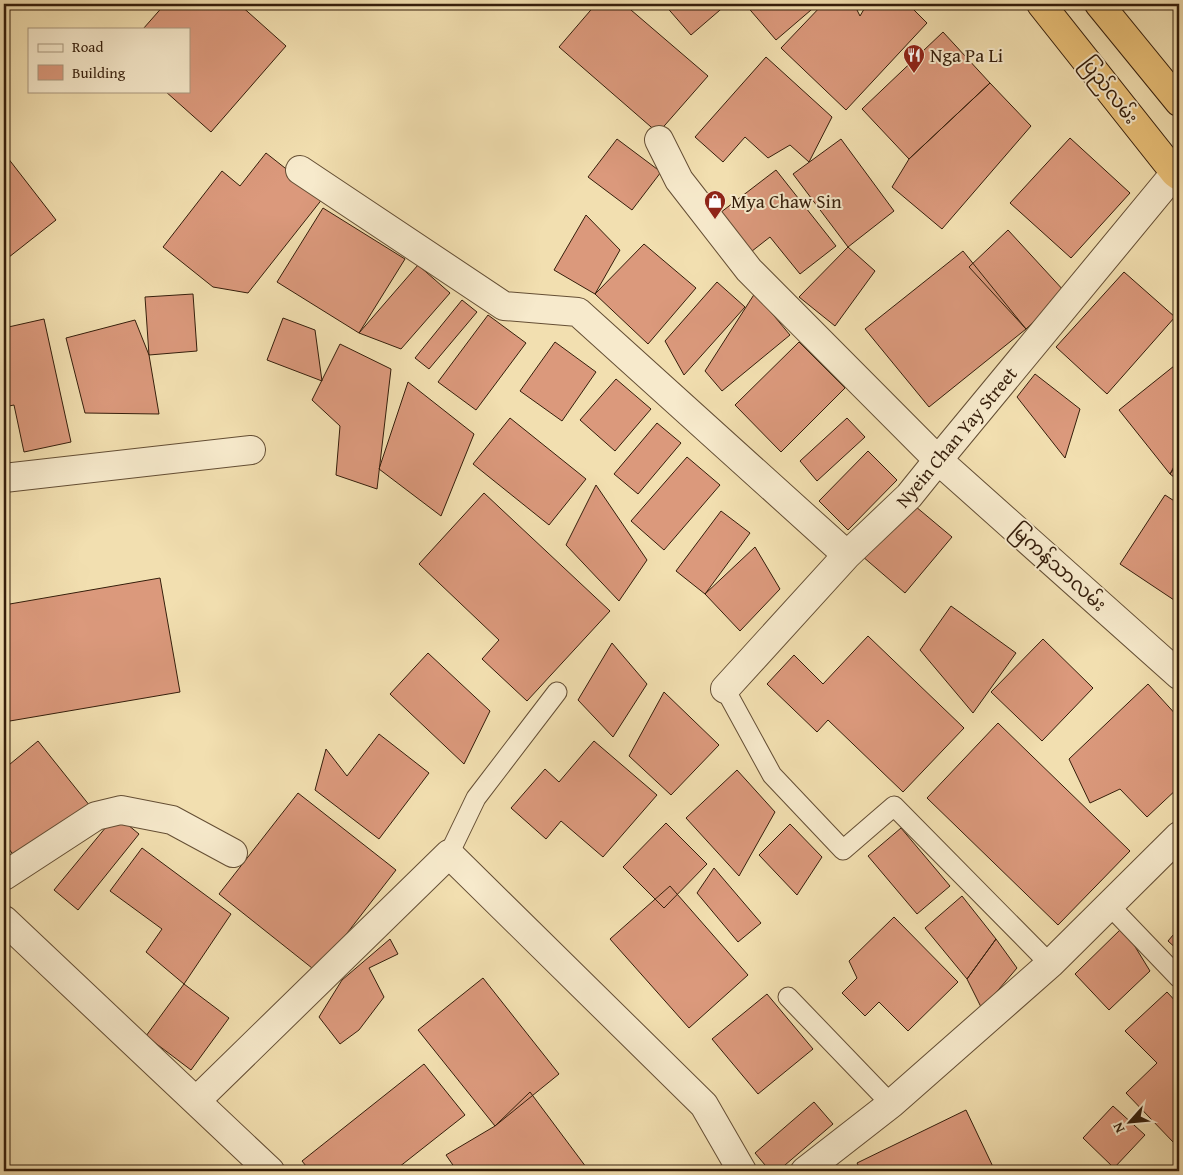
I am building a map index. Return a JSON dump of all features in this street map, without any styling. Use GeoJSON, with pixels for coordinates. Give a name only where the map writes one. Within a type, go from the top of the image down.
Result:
{"type":"FeatureCollection","features":[{"type":"Feature","properties":{"kind":"highway","name":"ပြည်လမ်း"},"geometry":{"type":"LineString","coordinates":[[1042,4],[1178,172]]}},
{"type":"Feature","properties":{"kind":"highway"},"geometry":{"type":"LineString","coordinates":[[1099,4],[1179,102]]}},
{"type":"Feature","properties":{"kind":"street","name":"မြကန်သာလမ်း"},"geometry":{"type":"LineString","coordinates":[[659,140],[680,180],[749,270],[938,460],[1179,675]]}},
{"type":"Feature","properties":{"kind":"street"},"geometry":{"type":"LineString","coordinates":[[300,170],[504,306],[578,312],[847,555]]}},
{"type":"Feature","properties":{"kind":"street","name":"Nyein Chan Yay Street"},"geometry":{"type":"LineString","coordinates":[[724,689],[847,555],[910,496],[1178,172]]}},
{"type":"Feature","properties":{"kind":"street"},"geometry":{"type":"LineString","coordinates":[[4,478],[251,450]]}},
{"type":"Feature","properties":{"kind":"street"},"geometry":{"type":"LineString","coordinates":[[4,876],[96,816],[122,810],[172,820],[234,853]]}},
{"type":"Feature","properties":{"kind":"street"},"geometry":{"type":"LineString","coordinates":[[805,1171],[891,1104],[1050,964],[1179,836]]}},
{"type":"Feature","properties":{"kind":"street"},"geometry":{"type":"LineString","coordinates":[[196,1100],[449,854],[704,1105],[742,1171]]}},
{"type":"Feature","properties":{"kind":"street"},"geometry":{"type":"LineString","coordinates":[[4,920],[270,1171]]}},
{"type":"Feature","properties":{"kind":"lane"},"geometry":{"type":"LineString","coordinates":[[724,689],[772,775],[843,850],[894,806],[1050,964]]}},
{"type":"Feature","properties":{"kind":"lane"},"geometry":{"type":"LineString","coordinates":[[449,854],[476,798],[557,692]]}},
{"type":"Feature","properties":{"kind":"lane"},"geometry":{"type":"LineString","coordinates":[[1109,905],[1179,978]]}},
{"type":"Feature","properties":{"kind":"lane"},"geometry":{"type":"LineString","coordinates":[[788,996],[891,1104]]}},
{"type":"Feature","properties":{"kind":"building"},"geometry":{"type":"Polygon","coordinates":[[[165,4],[239,4],[286,46],[211,132],[166,92],[190,92],[190,28],[144,28],[165,4]]]}},
{"type":"Feature","properties":{"kind":"building"},"geometry":{"type":"Polygon","coordinates":[[[596,4],[624,4],[708,76],[658,133],[559,47],[596,4]]]}},
{"type":"Feature","properties":{"kind":"building"},"geometry":{"type":"Polygon","coordinates":[[[664,4],[727,4],[691,35],[664,4]]]}},
{"type":"Feature","properties":{"kind":"building"},"geometry":{"type":"Polygon","coordinates":[[[745,4],[818,4],[776,40],[745,4]]]}},
{"type":"Feature","properties":{"kind":"building"},"geometry":{"type":"Polygon","coordinates":[[[823,4],[854,4],[860,16],[867,4],[908,4],[927,23],[846,110],[781,48],[823,4]]]}},
{"type":"Feature","properties":{"kind":"building"},"geometry":{"type":"Polygon","coordinates":[[[943,32],[990,83],[909,159],[862,109],[943,32]]]}},
{"type":"Feature","properties":{"kind":"building"},"geometry":{"type":"Polygon","coordinates":[[[766,57],[832,117],[809,162],[790,145],[768,158],[745,137],[723,162],[695,137],[766,57]]]}},
{"type":"Feature","properties":{"kind":"building"},"geometry":{"type":"Polygon","coordinates":[[[990,83],[1031,126],[942,229],[892,187],[909,159],[990,83]]]}},
{"type":"Feature","properties":{"kind":"building"},"geometry":{"type":"Polygon","coordinates":[[[1070,138],[1130,193],[1071,258],[1010,203],[1070,138]]]}},
{"type":"Feature","properties":{"kind":"building"},"geometry":{"type":"Polygon","coordinates":[[[617,139],[661,172],[632,210],[588,177],[617,139]]]}},
{"type":"Feature","properties":{"kind":"building"},"geometry":{"type":"Polygon","coordinates":[[[841,139],[894,211],[848,247],[793,174],[841,139]]]}},
{"type":"Feature","properties":{"kind":"building"},"geometry":{"type":"Polygon","coordinates":[[[4,153],[56,220],[4,261],[4,153]]]}},
{"type":"Feature","properties":{"kind":"building"},"geometry":{"type":"Polygon","coordinates":[[[266,153],[323,198],[248,293],[213,287],[163,247],[222,171],[240,186],[266,153]]]}},
{"type":"Feature","properties":{"kind":"building"},"geometry":{"type":"Polygon","coordinates":[[[776,170],[836,246],[800,274],[770,237],[747,255],[716,216],[776,170]]]}},
{"type":"Feature","properties":{"kind":"building"},"geometry":{"type":"Polygon","coordinates":[[[323,208],[405,259],[359,333],[277,282],[323,208]]]}},
{"type":"Feature","properties":{"kind":"building"},"geometry":{"type":"Polygon","coordinates":[[[586,215],[620,250],[595,294],[554,270],[586,215]]]}},
{"type":"Feature","properties":{"kind":"building"},"geometry":{"type":"Polygon","coordinates":[[[1008,230],[1065,292],[1026,329],[969,267],[1008,230]]]}},
{"type":"Feature","properties":{"kind":"building"},"geometry":{"type":"Polygon","coordinates":[[[644,244],[696,288],[648,344],[595,294],[644,244]]]}},
{"type":"Feature","properties":{"kind":"building"},"geometry":{"type":"Polygon","coordinates":[[[848,247],[875,271],[835,326],[799,297],[848,247]]]}},
{"type":"Feature","properties":{"kind":"building"},"geometry":{"type":"Polygon","coordinates":[[[963,251],[1026,329],[929,407],[865,329],[963,251]]]}},
{"type":"Feature","properties":{"kind":"building"},"geometry":{"type":"Polygon","coordinates":[[[418,265],[450,293],[401,349],[359,333],[418,265]]]}},
{"type":"Feature","properties":{"kind":"building"},"geometry":{"type":"Polygon","coordinates":[[[1124,272],[1175,317],[1107,394],[1056,347],[1124,272]]]}},
{"type":"Feature","properties":{"kind":"building"},"geometry":{"type":"Polygon","coordinates":[[[717,282],[745,307],[684,375],[665,341],[717,282]]]}},
{"type":"Feature","properties":{"kind":"building"},"geometry":{"type":"Polygon","coordinates":[[[755,293],[790,335],[722,391],[705,371],[755,293]]]}},
{"type":"Feature","properties":{"kind":"building"},"geometry":{"type":"Polygon","coordinates":[[[193,294],[197,351],[149,355],[145,297],[193,294]]]}},
{"type":"Feature","properties":{"kind":"building"},"geometry":{"type":"Polygon","coordinates":[[[462,300],[477,312],[429,369],[415,358],[462,300]]]}},
{"type":"Feature","properties":{"kind":"building"},"geometry":{"type":"Polygon","coordinates":[[[488,315],[526,343],[476,410],[438,382],[488,315]]]}},
{"type":"Feature","properties":{"kind":"building"},"geometry":{"type":"Polygon","coordinates":[[[283,318],[315,330],[322,381],[267,360],[283,318]]]}},
{"type":"Feature","properties":{"kind":"building"},"geometry":{"type":"Polygon","coordinates":[[[44,319],[71,442],[24,452],[14,405],[4,407],[4,328],[44,319]]]}},
{"type":"Feature","properties":{"kind":"building"},"geometry":{"type":"Polygon","coordinates":[[[135,320],[149,355],[159,414],[85,413],[66,338],[135,320]]]}},
{"type":"Feature","properties":{"kind":"building"},"geometry":{"type":"Polygon","coordinates":[[[555,342],[596,372],[562,421],[520,391],[555,342]]]}},
{"type":"Feature","properties":{"kind":"building"},"geometry":{"type":"Polygon","coordinates":[[[799,342],[845,388],[781,452],[735,405],[799,342]]]}},
{"type":"Feature","properties":{"kind":"building"},"geometry":{"type":"Polygon","coordinates":[[[340,344],[391,369],[377,489],[336,475],[340,426],[312,400],[340,344]]]}},
{"type":"Feature","properties":{"kind":"building"},"geometry":{"type":"Polygon","coordinates":[[[1179,362],[1179,457],[1170,474],[1119,410],[1179,362]]]}},
{"type":"Feature","properties":{"kind":"building"},"geometry":{"type":"Polygon","coordinates":[[[1035,374],[1080,409],[1065,458],[1017,397],[1035,374]]]}},
{"type":"Feature","properties":{"kind":"building"},"geometry":{"type":"Polygon","coordinates":[[[616,379],[651,409],[615,451],[580,420],[616,379]]]}},
{"type":"Feature","properties":{"kind":"building"},"geometry":{"type":"Polygon","coordinates":[[[408,382],[474,434],[441,516],[379,469],[408,382]]]}},
{"type":"Feature","properties":{"kind":"building"},"geometry":{"type":"Polygon","coordinates":[[[510,418],[586,479],[549,525],[473,464],[510,418]]]}},
{"type":"Feature","properties":{"kind":"building"},"geometry":{"type":"Polygon","coordinates":[[[847,418],[865,437],[817,481],[800,461],[847,418]]]}},
{"type":"Feature","properties":{"kind":"building"},"geometry":{"type":"Polygon","coordinates":[[[657,423],[681,443],[638,494],[614,474],[657,423]]]}},
{"type":"Feature","properties":{"kind":"building"},"geometry":{"type":"Polygon","coordinates":[[[868,451],[897,480],[848,530],[819,501],[868,451]]]}},
{"type":"Feature","properties":{"kind":"building"},"geometry":{"type":"Polygon","coordinates":[[[687,457],[720,485],[664,550],[631,521],[687,457]]]}},
{"type":"Feature","properties":{"kind":"building"},"geometry":{"type":"Polygon","coordinates":[[[1179,462],[1179,481],[1170,474],[1179,462]]]}},
{"type":"Feature","properties":{"kind":"building"},"geometry":{"type":"Polygon","coordinates":[[[596,485],[647,560],[619,601],[566,545],[596,485]]]}},
{"type":"Feature","properties":{"kind":"building"},"geometry":{"type":"Polygon","coordinates":[[[484,493],[610,611],[527,701],[482,659],[499,640],[419,564],[484,493]]]}},
{"type":"Feature","properties":{"kind":"building"},"geometry":{"type":"Polygon","coordinates":[[[1165,495],[1179,504],[1179,591],[1174,600],[1120,564],[1165,495]]]}},
{"type":"Feature","properties":{"kind":"building"},"geometry":{"type":"Polygon","coordinates":[[[909,501],[952,537],[905,593],[862,556],[909,501]]]}},
{"type":"Feature","properties":{"kind":"building"},"geometry":{"type":"Polygon","coordinates":[[[721,511],[750,533],[705,594],[676,571],[721,511]]]}},
{"type":"Feature","properties":{"kind":"building"},"geometry":{"type":"Polygon","coordinates":[[[755,547],[780,589],[740,631],[705,594],[755,547]]]}},
{"type":"Feature","properties":{"kind":"building"},"geometry":{"type":"Polygon","coordinates":[[[160,578],[180,692],[4,722],[4,605],[160,578]]]}},
{"type":"Feature","properties":{"kind":"building"},"geometry":{"type":"Polygon","coordinates":[[[951,606],[1016,653],[973,713],[920,650],[951,606]]]}},
{"type":"Feature","properties":{"kind":"building"},"geometry":{"type":"Polygon","coordinates":[[[868,636],[964,728],[903,792],[828,720],[817,732],[767,684],[794,655],[823,684],[868,636]]]}},
{"type":"Feature","properties":{"kind":"building"},"geometry":{"type":"Polygon","coordinates":[[[1043,639],[1093,688],[1042,741],[991,692],[1043,639]]]}},
{"type":"Feature","properties":{"kind":"building"},"geometry":{"type":"Polygon","coordinates":[[[612,643],[647,684],[613,737],[578,700],[612,643]]]}},
{"type":"Feature","properties":{"kind":"building"},"geometry":{"type":"Polygon","coordinates":[[[428,653],[490,711],[464,764],[390,694],[428,653]]]}},
{"type":"Feature","properties":{"kind":"building"},"geometry":{"type":"Polygon","coordinates":[[[1148,684],[1179,718],[1179,787],[1147,817],[1120,789],[1090,803],[1069,759],[1148,684]]]}},
{"type":"Feature","properties":{"kind":"building"},"geometry":{"type":"Polygon","coordinates":[[[664,692],[719,745],[671,795],[629,756],[664,692]]]}},
{"type":"Feature","properties":{"kind":"building"},"geometry":{"type":"Polygon","coordinates":[[[998,723],[1130,851],[1058,925],[927,798],[998,723]]]}},
{"type":"Feature","properties":{"kind":"building"},"geometry":{"type":"Polygon","coordinates":[[[379,734],[429,773],[379,839],[315,790],[326,749],[347,776],[379,734]]]}},
{"type":"Feature","properties":{"kind":"building"},"geometry":{"type":"Polygon","coordinates":[[[38,741],[90,806],[20,863],[4,843],[4,769],[38,741]]]}},
{"type":"Feature","properties":{"kind":"building"},"geometry":{"type":"Polygon","coordinates":[[[594,741],[657,795],[603,857],[561,821],[546,839],[511,808],[545,769],[559,782],[594,741]]]}},
{"type":"Feature","properties":{"kind":"building"},"geometry":{"type":"Polygon","coordinates":[[[737,770],[775,812],[739,876],[686,818],[737,770]]]}},
{"type":"Feature","properties":{"kind":"building"},"geometry":{"type":"Polygon","coordinates":[[[298,793],[396,870],[317,972],[219,894],[298,793]]]}},
{"type":"Feature","properties":{"kind":"building"},"geometry":{"type":"Polygon","coordinates":[[[116,815],[139,834],[78,910],[54,890],[116,815]]]}},
{"type":"Feature","properties":{"kind":"building"},"geometry":{"type":"Polygon","coordinates":[[[666,823],[707,864],[664,908],[623,867],[666,823]]]}},
{"type":"Feature","properties":{"kind":"building"},"geometry":{"type":"Polygon","coordinates":[[[790,824],[822,857],[797,895],[759,855],[790,824]]]}},
{"type":"Feature","properties":{"kind":"building"},"geometry":{"type":"Polygon","coordinates":[[[901,828],[950,886],[917,914],[868,856],[901,828]]]}},
{"type":"Feature","properties":{"kind":"building"},"geometry":{"type":"Polygon","coordinates":[[[142,848],[231,914],[184,984],[146,952],[162,929],[110,891],[142,848]]]}},
{"type":"Feature","properties":{"kind":"building"},"geometry":{"type":"Polygon","coordinates":[[[714,868],[761,923],[738,942],[697,893],[714,868]]]}},
{"type":"Feature","properties":{"kind":"building"},"geometry":{"type":"Polygon","coordinates":[[[670,886],[748,975],[689,1028],[610,939],[670,886]]]}},
{"type":"Feature","properties":{"kind":"building"},"geometry":{"type":"Polygon","coordinates":[[[962,896],[996,939],[967,979],[925,928],[962,896]]]}},
{"type":"Feature","properties":{"kind":"building"},"geometry":{"type":"Polygon","coordinates":[[[894,917],[958,982],[908,1031],[879,1002],[865,1016],[842,993],[857,978],[849,961],[894,917]]]}},
{"type":"Feature","properties":{"kind":"building"},"geometry":{"type":"Polygon","coordinates":[[[1123,927],[1150,971],[1109,1010],[1075,974],[1123,927]]]}},
{"type":"Feature","properties":{"kind":"building"},"geometry":{"type":"Polygon","coordinates":[[[1179,928],[1179,951],[1168,941],[1179,928]]]}},
{"type":"Feature","properties":{"kind":"building"},"geometry":{"type":"Polygon","coordinates":[[[390,939],[398,954],[369,968],[384,997],[359,1030],[340,1044],[319,1017],[342,980],[390,939]]]}},
{"type":"Feature","properties":{"kind":"building"},"geometry":{"type":"Polygon","coordinates":[[[996,939],[1017,968],[982,1009],[967,979],[996,939]]]}},
{"type":"Feature","properties":{"kind":"building"},"geometry":{"type":"Polygon","coordinates":[[[483,978],[559,1074],[495,1126],[418,1030],[483,978]]]}},
{"type":"Feature","properties":{"kind":"building"},"geometry":{"type":"Polygon","coordinates":[[[184,984],[229,1018],[191,1070],[146,1036],[184,984]]]}},
{"type":"Feature","properties":{"kind":"building"},"geometry":{"type":"Polygon","coordinates":[[[1167,992],[1179,1005],[1179,1138],[1174,1143],[1126,1093],[1157,1063],[1125,1031],[1167,992]]]}},
{"type":"Feature","properties":{"kind":"building"},"geometry":{"type":"Polygon","coordinates":[[[767,994],[813,1049],[758,1094],[712,1039],[767,994]]]}},
{"type":"Feature","properties":{"kind":"building"},"geometry":{"type":"Polygon","coordinates":[[[424,1064],[465,1115],[394,1171],[310,1171],[302,1161],[424,1064]]]}},
{"type":"Feature","properties":{"kind":"building"},"geometry":{"type":"Polygon","coordinates":[[[530,1092],[589,1171],[457,1171],[446,1155],[495,1126],[530,1092]]]}},
{"type":"Feature","properties":{"kind":"building"},"geometry":{"type":"Polygon","coordinates":[[[814,1102],[833,1124],[778,1171],[770,1171],[755,1153],[814,1102]]]}},
{"type":"Feature","properties":{"kind":"building"},"geometry":{"type":"Polygon","coordinates":[[[1113,1106],[1145,1135],[1114,1168],[1083,1138],[1113,1106]]]}},
{"type":"Feature","properties":{"kind":"building"},"geometry":{"type":"Polygon","coordinates":[[[966,1110],[995,1171],[861,1171],[857,1163],[966,1110]]]}},
{"type":"Feature","properties":{"kind":"place","name":"Nga Pa Li"},"geometry":{"type":"Point","coordinates":[914,74]}},
{"type":"Feature","properties":{"kind":"place","name":"Mya Chaw Sin"},"geometry":{"type":"Point","coordinates":[715,220]}}]}
